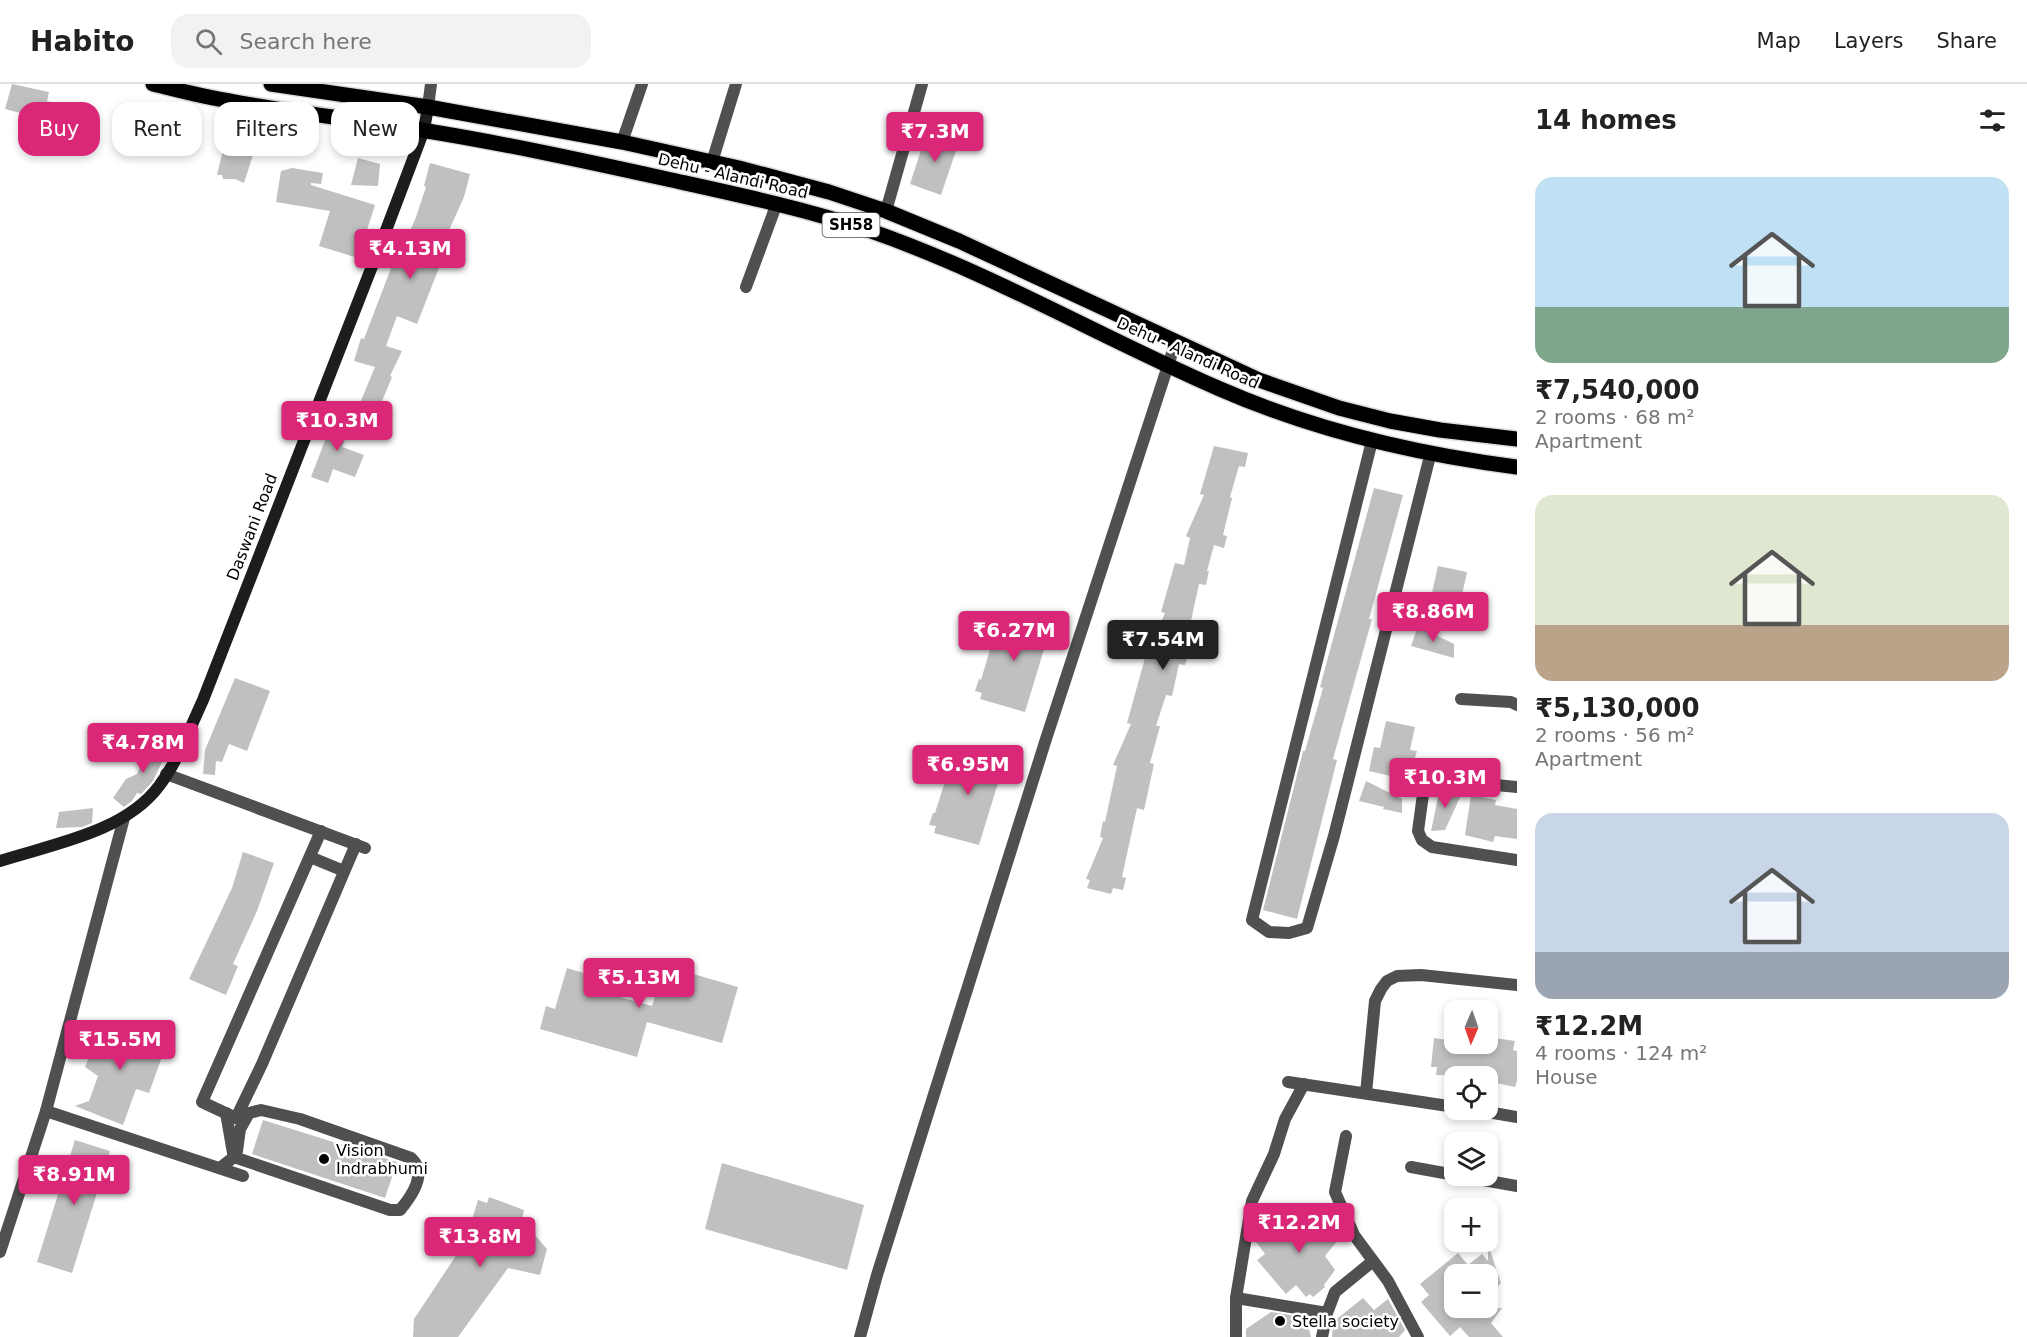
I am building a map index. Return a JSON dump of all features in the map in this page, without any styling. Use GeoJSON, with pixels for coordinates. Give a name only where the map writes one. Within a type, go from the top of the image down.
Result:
{"type":"FeatureCollection","features":[{"type":"Feature","properties":{"kind":"main road","name":"Dehu - Alandi Road"},"geometry":{"type":"LineString","coordinates":[[153,84],[228,101],[424,130],[777,203],[870,231],[944,259],[1168,366],[1279,413],[1372,441],[1517,467]]}},
{"type":"Feature","properties":{"kind":"main road","name":"Dehu - Alandi Road"},"geometry":{"type":"LineString","coordinates":[[272,84],[428,107],[622,142],[829,192],[886,211],[959,241],[1259,380],[1340,408],[1390,421],[1517,440]]}},
{"type":"Feature","properties":{"kind":"street"},"geometry":{"type":"LineString","coordinates":[[428,107],[431,84]]}},
{"type":"Feature","properties":{"kind":"street"},"geometry":{"type":"LineString","coordinates":[[622,142],[642,84]]}},
{"type":"Feature","properties":{"kind":"street"},"geometry":{"type":"LineString","coordinates":[[711,162],[736,84]]}},
{"type":"Feature","properties":{"kind":"street"},"geometry":{"type":"LineString","coordinates":[[886,211],[922,84]]}},
{"type":"Feature","properties":{"kind":"street","name":"Daswani Road"},"geometry":{"type":"LineString","coordinates":[[0,861],[97,830],[123,819],[145,802],[160,785],[204,700],[424,130],[428,107]]}},
{"type":"Feature","properties":{"kind":"street"},"geometry":{"type":"LineString","coordinates":[[746,287],[777,203]]}},
{"type":"Feature","properties":{"kind":"street"},"geometry":{"type":"LineString","coordinates":[[860,1337],[877,1275],[1046,739],[1176,341]]}},
{"type":"Feature","properties":{"kind":"street"},"geometry":{"type":"LineString","coordinates":[[1372,441],[1252,920],[1269,932],[1289,933],[1307,928],[1334,836],[1431,452]]}},
{"type":"Feature","properties":{"kind":"street"},"geometry":{"type":"LineString","coordinates":[[1461,699],[1511,702],[1517,705]]}},
{"type":"Feature","properties":{"kind":"street"},"geometry":{"type":"LineString","coordinates":[[166,774],[321,831],[361,846],[344,871],[262,1064],[236,1118],[202,1102],[321,831]]}},
{"type":"Feature","properties":{"kind":"street"},"geometry":{"type":"LineString","coordinates":[[1517,787],[1434,779],[1424,788],[1418,831],[1422,840],[1432,847],[1517,860]]}},
{"type":"Feature","properties":{"kind":"street"},"geometry":{"type":"LineString","coordinates":[[0,1252],[46,1111],[123,819]]}},
{"type":"Feature","properties":{"kind":"street"},"geometry":{"type":"LineString","coordinates":[[310,857],[344,871]]}},
{"type":"Feature","properties":{"kind":"street"},"geometry":{"type":"LineString","coordinates":[[1366,1093],[1375,1001],[1387,981],[1397,976],[1421,975],[1517,985]]}},
{"type":"Feature","properties":{"kind":"street"},"geometry":{"type":"LineString","coordinates":[[1288,1082],[1444,1105]]}},
{"type":"Feature","properties":{"kind":"street"},"geometry":{"type":"LineString","coordinates":[[1236,1337],[1236,1298],[1252,1201],[1274,1154],[1285,1119],[1304,1084]]}},
{"type":"Feature","properties":{"kind":"street"},"geometry":{"type":"LineString","coordinates":[[220,1168],[234,1157],[240,1129],[249,1113],[261,1110],[300,1119],[411,1158],[416,1162],[418,1175],[415,1191],[407,1202],[400,1210],[390,1210],[234,1157]]}},
{"type":"Feature","properties":{"kind":"street"},"geometry":{"type":"LineString","coordinates":[[46,1111],[243,1176]]}},
{"type":"Feature","properties":{"kind":"street"},"geometry":{"type":"LineString","coordinates":[[226,1113],[234,1157]]}},
{"type":"Feature","properties":{"kind":"street"},"geometry":{"type":"LineString","coordinates":[[1498,1114],[1517,1117]]}},
{"type":"Feature","properties":{"kind":"street"},"geometry":{"type":"LineString","coordinates":[[1346,1136],[1335,1192],[1354,1235],[1388,1281],[1418,1337]]}},
{"type":"Feature","properties":{"kind":"street"},"geometry":{"type":"LineString","coordinates":[[1411,1167],[1444,1173]]}},
{"type":"Feature","properties":{"kind":"street"},"geometry":{"type":"LineString","coordinates":[[1498,1183],[1517,1186]]}},
{"type":"Feature","properties":{"kind":"street"},"geometry":{"type":"LineString","coordinates":[[1322,1337],[1327,1313],[1335,1292],[1373,1261]]}},
{"type":"Feature","properties":{"kind":"street"},"geometry":{"type":"LineString","coordinates":[[1236,1298],[1327,1313]]}},
{"type":"Feature","properties":{"kind":"building"},"geometry":{"type":"Polygon","coordinates":[[[12,84],[49,92],[47,101],[51,102],[18,102],[18,112],[5,109],[12,84]]]}},
{"type":"Feature","properties":{"kind":"building"},"geometry":{"type":"Polygon","coordinates":[[[936,131],[960,139],[941,195],[910,184],[924,141],[932,143],[936,131]]]}},
{"type":"Feature","properties":{"kind":"building"},"geometry":{"type":"Polygon","coordinates":[[[222,156],[253,156],[244,183],[235,179],[223,179],[222,175],[217,175],[222,156]]]}},
{"type":"Feature","properties":{"kind":"building"},"geometry":{"type":"Polygon","coordinates":[[[358,158],[380,164],[378,186],[351,185],[358,158]]]}},
{"type":"Feature","properties":{"kind":"building"},"geometry":{"type":"Polygon","coordinates":[[[430,163],[470,174],[464,197],[450,228],[444,249],[446,250],[417,324],[397,316],[386,346],[402,351],[373,423],[355,415],[375,367],[354,361],[361,338],[364,339],[404,234],[408,236],[416,217],[426,187],[424,186],[430,163]]]}},
{"type":"Feature","properties":{"kind":"building"},"geometry":{"type":"Polygon","coordinates":[[[292,168],[323,173],[321,184],[311,183],[311,185],[375,205],[358,258],[319,246],[330,211],[276,202],[281,171],[292,168]]]}},
{"type":"Feature","properties":{"kind":"building"},"geometry":{"type":"Polygon","coordinates":[[[336,412],[353,419],[342,447],[364,455],[355,477],[333,469],[328,483],[311,477],[336,412]]]}},
{"type":"Feature","properties":{"kind":"building"},"geometry":{"type":"Polygon","coordinates":[[[1214,446],[1248,453],[1245,467],[1239,466],[1230,497],[1232,498],[1223,535],[1227,536],[1224,548],[1214,545],[1206,585],[1199,584],[1184,653],[1188,654],[1185,665],[1179,664],[1172,696],[1166,695],[1156,726],[1160,726],[1150,763],[1154,764],[1144,810],[1137,808],[1122,877],[1126,878],[1123,890],[1113,888],[1111,894],[1087,888],[1090,880],[1086,879],[1103,838],[1100,837],[1103,821],[1105,822],[1117,766],[1113,765],[1131,724],[1127,723],[1148,647],[1150,648],[1165,613],[1161,612],[1175,563],[1184,565],[1190,538],[1186,536],[1204,495],[1200,494],[1214,446]]]}},
{"type":"Feature","properties":{"kind":"building"},"geometry":{"type":"Polygon","coordinates":[[[1374,488],[1403,495],[1369,619],[1372,619],[1333,759],[1337,760],[1297,919],[1263,910],[1374,488]]]}},
{"type":"Feature","properties":{"kind":"building"},"geometry":{"type":"Polygon","coordinates":[[[1438,566],[1467,572],[1462,595],[1469,596],[1460,625],[1421,617],[1426,592],[1432,593],[1438,566]]]}},
{"type":"Feature","properties":{"kind":"building"},"geometry":{"type":"Polygon","coordinates":[[[1007,615],[1031,622],[1033,617],[1052,623],[1025,712],[980,699],[982,693],[975,691],[979,679],[981,680],[999,619],[1005,620],[1007,615]]]}},
{"type":"Feature","properties":{"kind":"building"},"geometry":{"type":"Polygon","coordinates":[[[1418,626],[1454,644],[1454,658],[1411,646],[1418,626]]]}},
{"type":"Feature","properties":{"kind":"building"},"geometry":{"type":"Polygon","coordinates":[[[235,678],[270,691],[247,751],[229,744],[222,762],[216,761],[215,775],[203,774],[205,750],[235,678]]]}},
{"type":"Feature","properties":{"kind":"building"},"geometry":{"type":"Polygon","coordinates":[[[1386,721],[1415,727],[1410,750],[1417,751],[1408,780],[1369,771],[1374,747],[1380,748],[1386,721]]]}},
{"type":"Feature","properties":{"kind":"building"},"geometry":{"type":"Polygon","coordinates":[[[152,740],[169,747],[153,781],[124,807],[113,798],[126,779],[137,774],[152,740]]]}},
{"type":"Feature","properties":{"kind":"building"},"geometry":{"type":"Polygon","coordinates":[[[961,748],[986,756],[987,751],[1006,757],[979,845],[934,833],[936,826],[929,825],[954,753],[959,754],[961,748]]]}},
{"type":"Feature","properties":{"kind":"building"},"geometry":{"type":"Polygon","coordinates":[[[1366,781],[1402,799],[1402,813],[1359,801],[1366,781]]]}},
{"type":"Feature","properties":{"kind":"building"},"geometry":{"type":"Polygon","coordinates":[[[1440,788],[1462,793],[1445,830],[1431,831],[1440,788]]]}},
{"type":"Feature","properties":{"kind":"building"},"geometry":{"type":"Polygon","coordinates":[[[1471,795],[1496,800],[1495,805],[1517,809],[1517,839],[1495,836],[1493,842],[1465,835],[1471,795]]]}},
{"type":"Feature","properties":{"kind":"building"},"geometry":{"type":"Polygon","coordinates":[[[93,808],[92,823],[82,827],[56,828],[59,812],[93,808]]]}},
{"type":"Feature","properties":{"kind":"building"},"geometry":{"type":"Polygon","coordinates":[[[243,852],[274,863],[257,911],[233,964],[238,966],[226,995],[189,979],[232,888],[243,852]]]}},
{"type":"Feature","properties":{"kind":"building"},"geometry":{"type":"Polygon","coordinates":[[[652,962],[738,987],[722,1043],[647,1022],[637,1057],[540,1029],[546,1006],[555,1009],[567,968],[620,984],[616,996],[652,1006],[659,984],[647,981],[652,962]]]}},
{"type":"Feature","properties":{"kind":"building"},"geometry":{"type":"Polygon","coordinates":[[[102,1024],[129,1031],[129,1033],[162,1045],[164,1051],[149,1093],[136,1089],[123,1125],[75,1106],[89,1101],[98,1076],[85,1067],[102,1024]]]}},
{"type":"Feature","properties":{"kind":"building"},"geometry":{"type":"Polygon","coordinates":[[[1434,1038],[1444,1039],[1444,1054],[1498,1054],[1498,1038],[1515,1041],[1513,1050],[1517,1051],[1517,1081],[1515,1087],[1498,1083],[1498,1066],[1444,1066],[1444,1075],[1436,1075],[1437,1067],[1431,1067],[1434,1038]]]}},
{"type":"Feature","properties":{"kind":"building","name":"Vision Indrabhumi"},"geometry":{"type":"Polygon","coordinates":[[[263,1120],[397,1162],[385,1198],[252,1154],[263,1120]]]}},
{"type":"Feature","properties":{"kind":"building"},"geometry":{"type":"Polygon","coordinates":[[[75,1140],[110,1151],[72,1273],[37,1262],[75,1140]]]}},
{"type":"Feature","properties":{"kind":"building"},"geometry":{"type":"Polygon","coordinates":[[[722,1163],[864,1205],[847,1270],[705,1229],[722,1163]]]}},
{"type":"Feature","properties":{"kind":"building"},"geometry":{"type":"Polygon","coordinates":[[[489,1197],[524,1210],[522,1220],[547,1249],[540,1275],[508,1268],[458,1337],[413,1337],[414,1319],[465,1242],[478,1200],[487,1203],[489,1197]]]}},
{"type":"Feature","properties":{"kind":"building"},"geometry":{"type":"Polygon","coordinates":[[[1294,1211],[1304,1223],[1318,1212],[1333,1230],[1337,1241],[1325,1256],[1335,1270],[1324,1285],[1325,1287],[1313,1297],[1310,1294],[1306,1297],[1296,1285],[1286,1294],[1257,1260],[1265,1254],[1256,1242],[1294,1211]]]}},
{"type":"Feature","properties":{"kind":"building"},"geometry":{"type":"Polygon","coordinates":[[[1488,1252],[1491,1252],[1495,1264],[1469,1264],[1482,1254],[1488,1261],[1488,1252]]]}},
{"type":"Feature","properties":{"kind":"building"},"geometry":{"type":"Polygon","coordinates":[[[1458,1253],[1467,1264],[1445,1264],[1458,1253]]]}},
{"type":"Feature","properties":{"kind":"building"},"geometry":{"type":"Polygon","coordinates":[[[1444,1264],[1444,1318],[1495,1318],[1491,1323],[1503,1337],[1469,1337],[1460,1327],[1450,1336],[1421,1302],[1429,1295],[1420,1284],[1444,1264]]]}},
{"type":"Feature","properties":{"kind":"building"},"geometry":{"type":"Polygon","coordinates":[[[1363,1298],[1374,1310],[1388,1299],[1405,1330],[1399,1337],[1332,1337],[1333,1322],[1363,1298]]]}},
{"type":"Feature","properties":{"kind":"building","name":"Stella society"},"geometry":{"type":"Polygon","coordinates":[[[1271,1312],[1297,1316],[1309,1329],[1311,1337],[1246,1337],[1246,1329],[1271,1312]]]}},
{"type":"Feature","properties":{"kind":"place","name":"Vision Indrabhumi"},"geometry":{"type":"Point","coordinates":[324,1159]}},
{"type":"Feature","properties":{"kind":"place","name":"Stella society"},"geometry":{"type":"Point","coordinates":[1280,1321]}}]}
